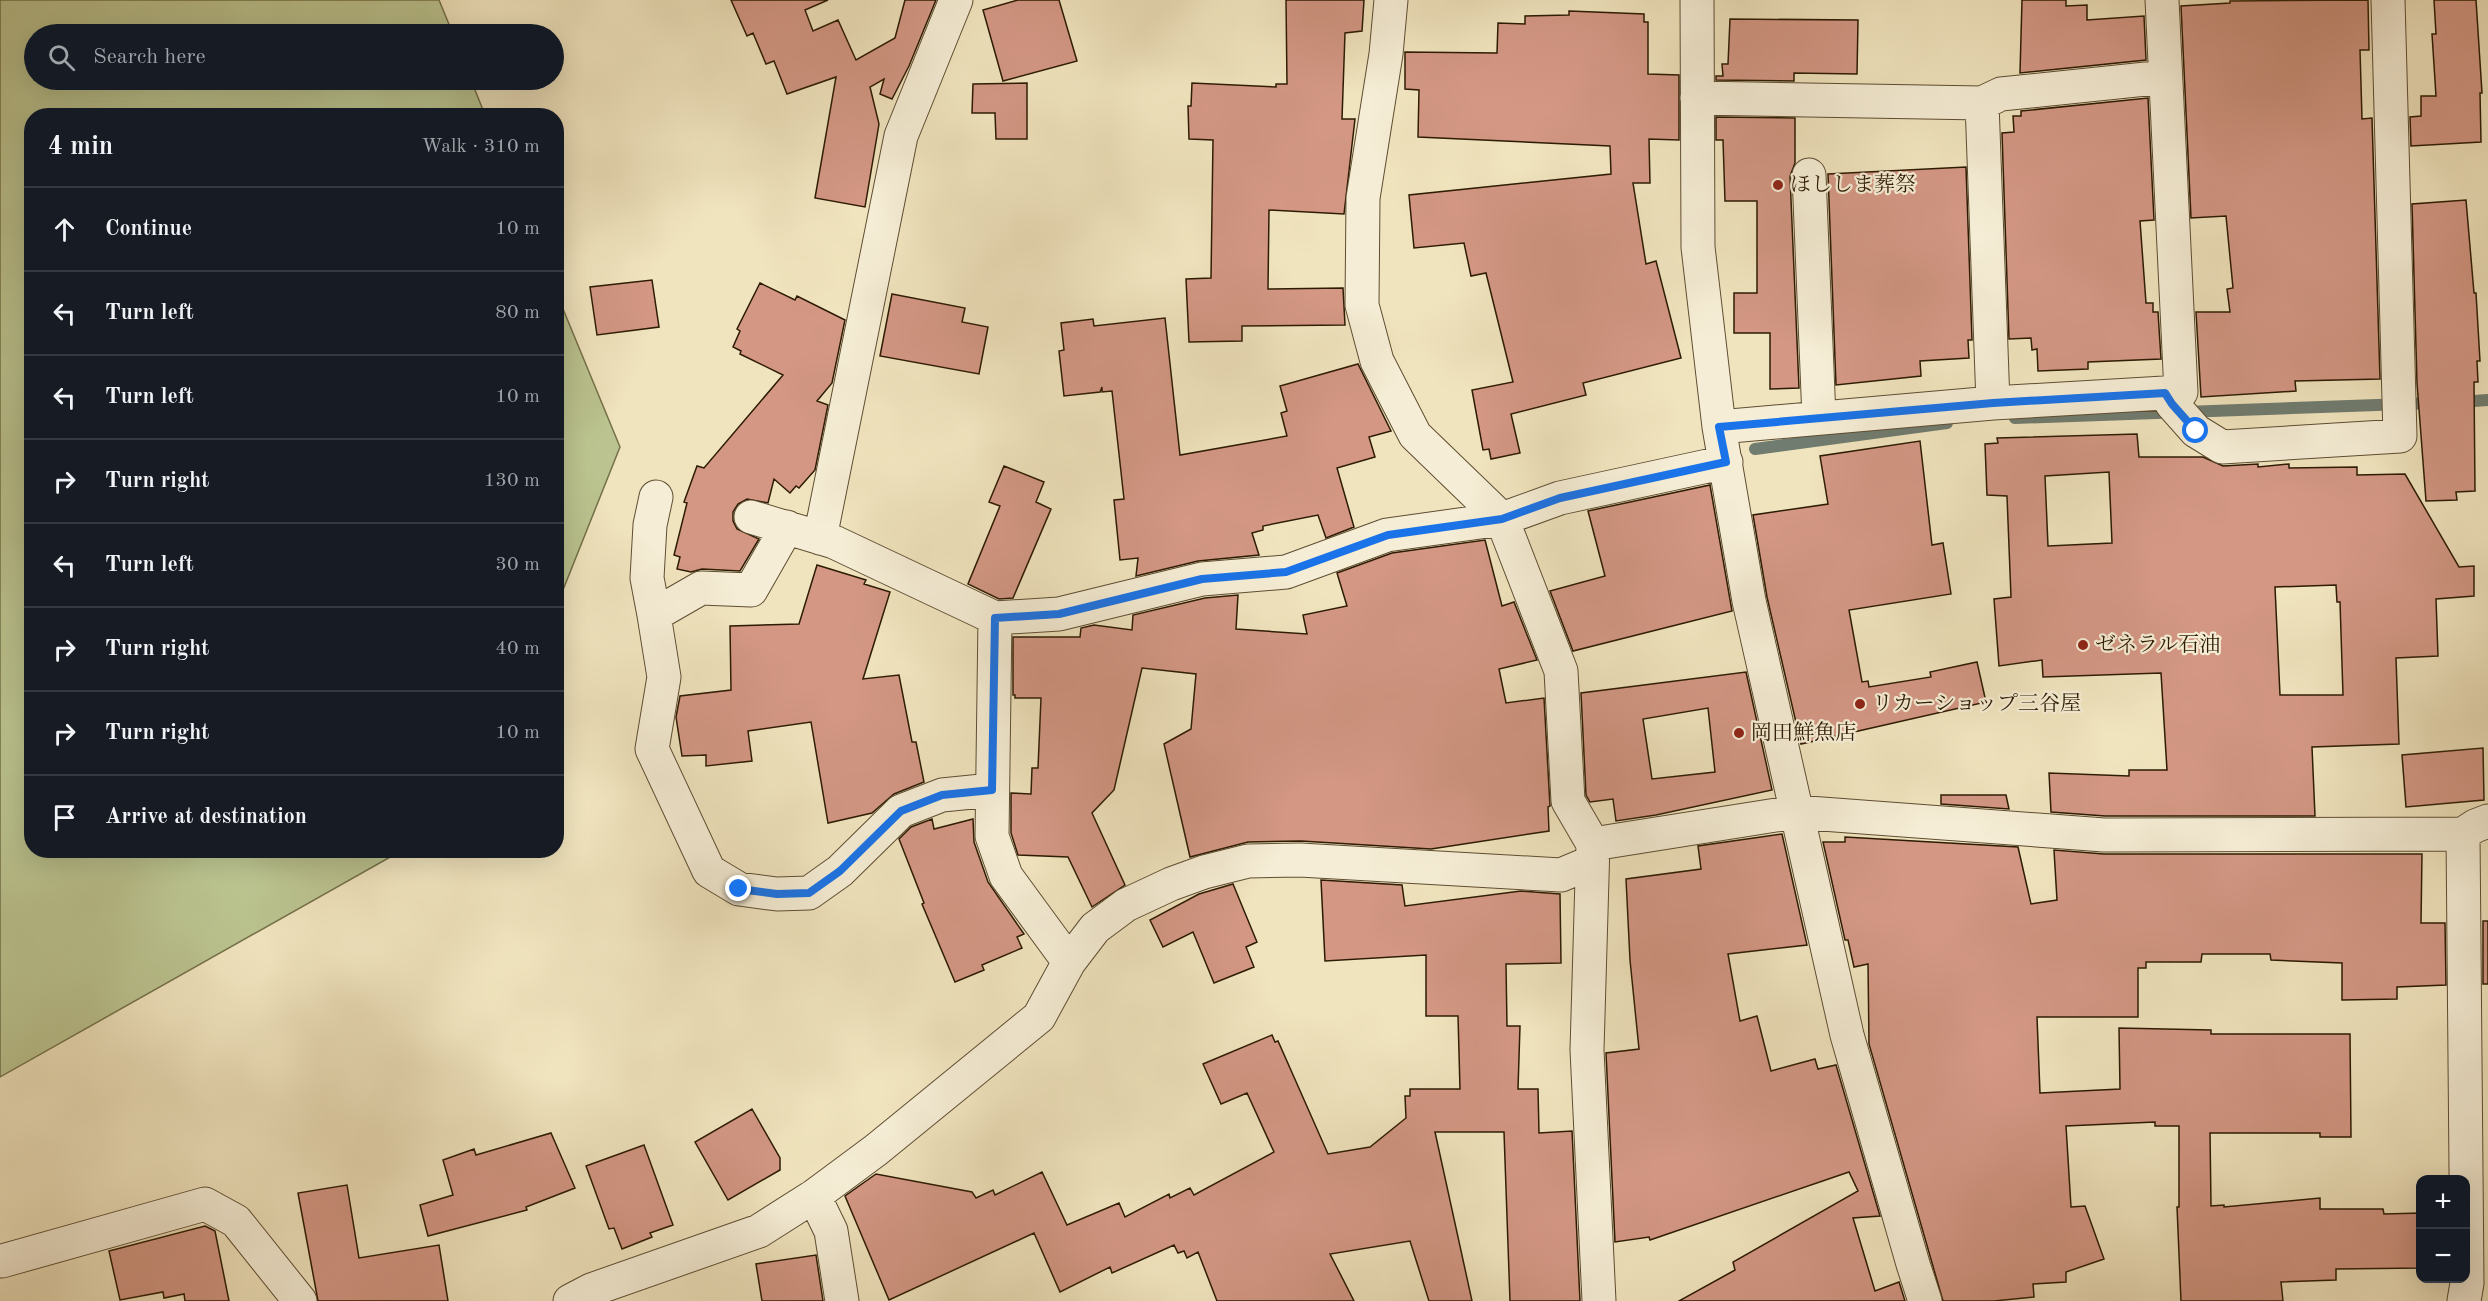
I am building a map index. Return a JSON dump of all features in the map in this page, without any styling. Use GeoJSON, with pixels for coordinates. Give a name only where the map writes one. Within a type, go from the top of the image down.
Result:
{"type":"FeatureCollection","features":[{"type":"Feature","properties":{"kind":"street"},"geometry":{"type":"LineString","coordinates":[[820,538],[901,136],[956,0]]}},
{"type":"Feature","properties":{"kind":"street"},"geometry":{"type":"LineString","coordinates":[[1391,0],[1386,54],[1363,198],[1362,304],[1377,361],[1414,435],[1502,519],[1561,671],[1568,801],[1592,853],[1587,1050],[1599,1301]]}},
{"type":"Feature","properties":{"kind":"street"},"geometry":{"type":"LineString","coordinates":[[1697,0],[1698,248],[1719,427],[1749,601],[1847,1035],[1912,1264],[1925,1301]]}},
{"type":"Feature","properties":{"kind":"street"},"geometry":{"type":"LineString","coordinates":[[2162,0],[2181,392],[2175,407]]}},
{"type":"Feature","properties":{"kind":"street"},"geometry":{"type":"LineString","coordinates":[[1719,427],[1993,403],[2175,407],[2196,431],[2222,447],[2400,436],[2388,0]]}},
{"type":"Feature","properties":{"kind":"street"},"geometry":{"type":"LineString","coordinates":[[1697,98],[1982,103],[2001,94],[2165,77]]}},
{"type":"Feature","properties":{"kind":"street"},"geometry":{"type":"LineString","coordinates":[[1982,103],[1993,403]]}},
{"type":"Feature","properties":{"kind":"street"},"geometry":{"type":"LineString","coordinates":[[1809,175],[1819,418]]}},
{"type":"Feature","properties":{"kind":"street"},"geometry":{"type":"LineString","coordinates":[[751,517],[834,542],[995,618],[1059,614],[1202,579],[1286,572],[1388,535],[1502,519],[1560,498],[1726,462]]}},
{"type":"Feature","properties":{"kind":"street"},"geometry":{"type":"LineString","coordinates":[[656,497],[650,525],[647,578],[664,677],[652,749],[709,871],[739,889],[777,894],[809,893],[840,871],[901,811],[942,795],[992,790]]}},
{"type":"Feature","properties":{"kind":"street"},"geometry":{"type":"LineString","coordinates":[[654,615],[701,588],[751,590],[787,527]]}},
{"type":"Feature","properties":{"kind":"street"},"geometry":{"type":"LineString","coordinates":[[995,618],[992,836],[1006,876],[1069,962]]}},
{"type":"Feature","properties":{"kind":"street"},"geometry":{"type":"LineString","coordinates":[[570,1301],[591,1290],[759,1231],[814,1196],[876,1150],[1039,1017],[1069,962],[1095,928],[1126,905],[1204,872],[1248,861],[1300,861],[1561,875],[1592,853],[1795,812],[2104,835],[2475,828],[2467,1283],[2464,1301]]}},
{"type":"Feature","properties":{"kind":"street"},"geometry":{"type":"LineString","coordinates":[[814,1196],[831,1231],[842,1301]]}},
{"type":"Feature","properties":{"kind":"street"},"geometry":{"type":"LineString","coordinates":[[2,1261],[205,1204],[236,1221],[300,1301]]}},
{"type":"Feature","properties":{"kind":"green space"},"geometry":{"type":"Polygon","coordinates":[[[0,0],[439,0],[449,24],[24,24],[24,90],[475,90],[482,108],[24,108],[24,858],[389,858],[0,1077],[0,0]]]}},
{"type":"Feature","properties":{"kind":"green space"},"geometry":{"type":"Polygon","coordinates":[[[564,311],[620,447],[564,587],[564,311]]]}},
{"type":"Feature","properties":{"kind":"building"},"geometry":{"type":"Polygon","coordinates":[[[731,0],[828,0],[805,10],[813,31],[838,20],[856,60],[895,38],[905,0],[936,0],[909,66],[892,99],[880,94],[884,79],[870,87],[879,124],[865,207],[815,198],[836,77],[787,94],[774,61],[766,64],[753,33],[747,36],[731,0]]]}},
{"type":"Feature","properties":{"kind":"building"},"geometry":{"type":"Polygon","coordinates":[[[1018,0],[1059,0],[1077,61],[1003,81],[983,10],[1018,0]]]}},
{"type":"Feature","properties":{"kind":"building"},"geometry":{"type":"Polygon","coordinates":[[[1286,0],[1364,0],[1362,31],[1345,33],[1342,119],[1355,119],[1344,214],[1269,210],[1268,289],[1343,288],[1345,325],[1242,326],[1242,341],[1189,342],[1186,279],[1211,278],[1213,140],[1189,139],[1188,106],[1191,106],[1192,83],[1276,87],[1276,84],[1287,84],[1286,0]]]}},
{"type":"Feature","properties":{"kind":"building"},"geometry":{"type":"Polygon","coordinates":[[[2022,0],[2066,0],[2066,6],[2087,5],[2087,20],[2144,16],[2146,60],[2020,73],[2022,0]]]}},
{"type":"Feature","properties":{"kind":"building"},"geometry":{"type":"Polygon","coordinates":[[[2368,0],[2369,50],[2360,50],[2362,119],[2372,118],[2380,379],[2295,381],[2296,391],[2201,397],[2196,312],[2230,312],[2227,289],[2233,288],[2226,216],[2191,218],[2181,6],[2230,3],[2230,1],[2368,0]]]}},
{"type":"Feature","properties":{"kind":"building"},"geometry":{"type":"Polygon","coordinates":[[[2434,0],[2476,0],[2482,93],[2480,93],[2481,142],[2411,146],[2410,117],[2421,116],[2421,96],[2436,96],[2432,34],[2436,34],[2434,0]]]}},
{"type":"Feature","properties":{"kind":"building"},"geometry":{"type":"Polygon","coordinates":[[[1569,11],[1644,14],[1644,22],[1648,22],[1648,74],[1679,75],[1679,140],[1649,139],[1650,183],[1633,183],[1646,264],[1656,261],[1681,358],[1583,383],[1586,395],[1511,414],[1520,453],[1491,459],[1489,449],[1483,450],[1472,390],[1513,382],[1486,273],[1471,276],[1464,243],[1414,248],[1409,195],[1611,174],[1610,146],[1418,137],[1419,90],[1405,89],[1405,52],[1497,53],[1498,23],[1525,24],[1525,16],[1569,15],[1569,11]]]}},
{"type":"Feature","properties":{"kind":"building"},"geometry":{"type":"Polygon","coordinates":[[[1730,19],[1858,20],[1857,74],[1794,73],[1794,81],[1716,80],[1716,76],[1723,76],[1722,64],[1728,64],[1730,19]]]}},
{"type":"Feature","properties":{"kind":"building"},"geometry":{"type":"Polygon","coordinates":[[[1027,83],[1027,139],[996,139],[995,113],[972,113],[973,84],[1027,83]]]}},
{"type":"Feature","properties":{"kind":"building"},"geometry":{"type":"Polygon","coordinates":[[[2148,98],[2154,220],[2140,221],[2146,303],[2153,303],[2153,312],[2158,312],[2161,359],[2088,362],[2088,369],[2038,371],[2037,349],[2032,350],[2031,338],[2009,339],[2002,133],[2014,132],[2013,116],[2021,116],[2021,111],[2148,98]]]}},
{"type":"Feature","properties":{"kind":"building"},"geometry":{"type":"Polygon","coordinates":[[[1716,117],[1795,118],[1795,163],[1790,176],[1799,388],[1770,389],[1770,333],[1734,333],[1734,293],[1757,293],[1757,201],[1725,201],[1723,140],[1716,140],[1716,117]]]}},
{"type":"Feature","properties":{"kind":"building"},"geometry":{"type":"Polygon","coordinates":[[[1966,167],[1972,340],[1968,340],[1969,358],[1920,361],[1921,376],[1836,385],[1828,174],[1966,167]]]}},
{"type":"Feature","properties":{"kind":"building"},"geometry":{"type":"Polygon","coordinates":[[[2466,200],[2474,293],[2476,293],[2480,361],[2477,361],[2478,382],[2474,382],[2475,491],[2456,492],[2457,500],[2426,501],[2417,383],[2412,204],[2466,200]]]}},
{"type":"Feature","properties":{"kind":"building"},"geometry":{"type":"Polygon","coordinates":[[[652,280],[659,327],[597,335],[590,287],[652,280]]]}},
{"type":"Feature","properties":{"kind":"building"},"geometry":{"type":"Polygon","coordinates":[[[760,283],[795,300],[797,296],[845,320],[832,383],[817,401],[828,405],[815,470],[799,488],[796,486],[790,493],[774,479],[768,503],[747,499],[738,504],[733,512],[733,521],[737,529],[759,539],[740,571],[702,569],[691,572],[677,569],[680,557],[674,555],[687,503],[684,502],[697,466],[704,468],[783,375],[740,354],[741,351],[733,347],[740,331],[737,329],[760,283]]]}},
{"type":"Feature","properties":{"kind":"building"},"geometry":{"type":"Polygon","coordinates":[[[892,294],[965,308],[962,322],[988,327],[979,374],[880,356],[892,294]]]}},
{"type":"Feature","properties":{"kind":"building"},"geometry":{"type":"Polygon","coordinates":[[[1165,318],[1180,455],[1287,436],[1281,413],[1287,411],[1280,386],[1358,364],[1391,431],[1369,437],[1375,457],[1337,468],[1354,527],[1326,538],[1318,515],[1263,526],[1263,530],[1252,533],[1259,555],[1198,561],[1136,576],[1138,558],[1120,560],[1114,500],[1124,499],[1112,391],[1102,392],[1102,387],[1100,392],[1064,396],[1059,351],[1064,350],[1061,323],[1093,319],[1094,326],[1165,318]]]}},
{"type":"Feature","properties":{"kind":"building"},"geometry":{"type":"Polygon","coordinates":[[[2137,434],[2139,457],[2203,457],[2223,466],[2258,464],[2258,467],[2289,464],[2289,468],[2357,467],[2357,475],[2405,474],[2459,567],[2474,566],[2474,596],[2436,599],[2438,656],[2396,658],[2399,744],[2312,747],[2315,816],[2105,816],[2051,812],[2049,773],[2129,776],[2129,770],[2167,770],[2161,673],[2043,677],[2042,660],[1999,666],[1994,599],[2011,597],[2007,496],[1987,495],[1985,444],[1998,443],[1997,438],[2137,434]],[[2109,472],[2045,476],[2048,546],[2112,543],[2109,472]],[[2336,585],[2275,587],[2280,695],[2343,695],[2340,602],[2337,602],[2336,585]]]}},
{"type":"Feature","properties":{"kind":"building"},"geometry":{"type":"Polygon","coordinates":[[[1920,441],[1932,545],[1943,543],[1951,594],[1849,610],[1862,682],[1868,681],[1869,687],[1931,677],[1930,672],[1977,662],[1986,702],[1801,744],[1767,597],[1753,515],[1828,504],[1820,456],[1920,441]]]}},
{"type":"Feature","properties":{"kind":"building"},"geometry":{"type":"Polygon","coordinates":[[[1004,466],[1044,482],[1036,502],[1051,509],[1013,598],[999,599],[968,584],[1000,506],[989,502],[1004,466]]]}},
{"type":"Feature","properties":{"kind":"building"},"geometry":{"type":"Polygon","coordinates":[[[1710,485],[1732,611],[1573,651],[1550,591],[1605,576],[1588,511],[1710,485]]]}},
{"type":"Feature","properties":{"kind":"building"},"geometry":{"type":"Polygon","coordinates":[[[1485,540],[1502,606],[1514,602],[1537,660],[1499,669],[1506,703],[1544,698],[1550,806],[1548,807],[1549,831],[1431,849],[1301,841],[1248,842],[1190,857],[1164,744],[1191,729],[1196,674],[1142,668],[1114,790],[1092,813],[1125,885],[1092,907],[1068,857],[1018,855],[1011,833],[1011,793],[1031,794],[1032,768],[1038,768],[1041,698],[1015,698],[1013,695],[1013,637],[1080,637],[1081,628],[1094,625],[1132,630],[1133,615],[1205,598],[1238,595],[1236,629],[1307,634],[1303,615],[1347,606],[1337,573],[1392,553],[1485,540]]]}},
{"type":"Feature","properties":{"kind":"building"},"geometry":{"type":"Polygon","coordinates":[[[817,565],[866,580],[864,584],[890,592],[863,679],[899,675],[912,742],[916,742],[924,782],[894,794],[872,813],[828,823],[811,722],[748,731],[752,761],[706,766],[706,755],[682,756],[676,717],[680,696],[731,690],[730,626],[799,624],[817,565]]]}},
{"type":"Feature","properties":{"kind":"building"},"geometry":{"type":"Polygon","coordinates":[[[1746,672],[1772,790],[1656,815],[1616,821],[1613,799],[1590,802],[1586,795],[1581,693],[1746,672]],[[1708,708],[1643,719],[1652,779],[1715,772],[1708,708]]]}},
{"type":"Feature","properties":{"kind":"building"},"geometry":{"type":"Polygon","coordinates":[[[2483,748],[2484,800],[2406,807],[2402,755],[2483,748]]]}},
{"type":"Feature","properties":{"kind":"building"},"geometry":{"type":"Polygon","coordinates":[[[1941,795],[2006,795],[2009,809],[1941,804],[1941,795]]]}},
{"type":"Feature","properties":{"kind":"building"},"geometry":{"type":"Polygon","coordinates":[[[932,819],[934,829],[973,819],[974,842],[988,882],[1024,934],[1017,937],[1022,948],[982,965],[984,970],[955,982],[922,904],[924,903],[899,839],[911,827],[932,819]]]}},
{"type":"Feature","properties":{"kind":"building"},"geometry":{"type":"Polygon","coordinates":[[[1782,834],[1807,945],[1728,954],[1740,1021],[1757,1016],[1771,1071],[1815,1059],[1818,1069],[1836,1065],[1880,1216],[1853,1218],[1875,1291],[1899,1282],[1905,1301],[1679,1301],[1735,1270],[1733,1262],[1858,1191],[1849,1172],[1650,1240],[1649,1237],[1615,1242],[1606,1053],[1639,1049],[1630,960],[1626,879],[1701,869],[1698,846],[1782,834]]]}},
{"type":"Feature","properties":{"kind":"building"},"geometry":{"type":"Polygon","coordinates":[[[1845,837],[2018,847],[2031,904],[2057,900],[2054,850],[2104,854],[2422,854],[2421,923],[2445,923],[2446,985],[2397,987],[2397,999],[2342,1000],[2342,963],[2271,960],[2270,954],[2202,954],[2201,962],[2146,962],[2146,968],[2138,968],[2138,1017],[2037,1017],[2040,1093],[2120,1089],[2119,1028],[2211,1030],[2211,1034],[2350,1034],[2351,1137],[2320,1137],[2320,1133],[2210,1133],[2211,1206],[2224,1205],[2224,1207],[2320,1198],[2320,1209],[2383,1209],[2384,1214],[2416,1213],[2416,1268],[2336,1269],[2336,1280],[2281,1282],[2283,1301],[2181,1301],[2177,1207],[2179,1207],[2179,1126],[2155,1126],[2155,1122],[2066,1126],[2071,1207],[2085,1206],[2104,1259],[2066,1272],[2066,1282],[2033,1284],[2034,1297],[1994,1301],[1943,1301],[1869,1044],[1868,964],[1854,967],[1848,940],[1845,940],[1823,842],[1845,842],[1845,837]]]}},
{"type":"Feature","properties":{"kind":"building"},"geometry":{"type":"Polygon","coordinates":[[[1321,880],[1402,885],[1405,906],[1521,891],[1560,894],[1561,963],[1506,964],[1507,1026],[1520,1026],[1518,1089],[1538,1089],[1539,1133],[1572,1131],[1580,1301],[1510,1301],[1504,1132],[1435,1132],[1472,1301],[1429,1301],[1410,1241],[1330,1254],[1354,1301],[1217,1301],[1198,1252],[1187,1258],[1184,1251],[1178,1253],[1174,1245],[1112,1273],[1110,1267],[1060,1292],[1034,1233],[889,1300],[845,1196],[876,1174],[972,1192],[976,1198],[993,1190],[995,1195],[1042,1172],[1067,1225],[1119,1203],[1125,1217],[1169,1194],[1170,1198],[1190,1188],[1194,1195],[1274,1152],[1247,1093],[1221,1104],[1203,1064],[1272,1035],[1275,1042],[1278,1041],[1328,1154],[1370,1147],[1406,1118],[1405,1096],[1410,1096],[1410,1089],[1460,1089],[1458,1016],[1426,1016],[1426,955],[1325,961],[1321,880]]]}},
{"type":"Feature","properties":{"kind":"building"},"geometry":{"type":"Polygon","coordinates":[[[1233,884],[1257,942],[1246,947],[1254,967],[1214,983],[1193,932],[1163,947],[1150,920],[1199,894],[1233,884]]]}},
{"type":"Feature","properties":{"kind":"building"},"geometry":{"type":"Polygon","coordinates":[[[2483,921],[2488,921],[2488,984],[2483,984],[2483,921]]]}},
{"type":"Feature","properties":{"kind":"building"},"geometry":{"type":"Polygon","coordinates":[[[752,1109],[780,1158],[780,1170],[728,1200],[695,1142],[752,1109]]]}},
{"type":"Feature","properties":{"kind":"building"},"geometry":{"type":"Polygon","coordinates":[[[551,1133],[575,1188],[526,1207],[527,1210],[428,1236],[420,1205],[453,1195],[443,1160],[474,1149],[476,1155],[551,1133]]]}},
{"type":"Feature","properties":{"kind":"building"},"geometry":{"type":"Polygon","coordinates":[[[644,1145],[673,1225],[650,1233],[652,1237],[622,1249],[614,1228],[609,1229],[586,1166],[644,1145]]]}},
{"type":"Feature","properties":{"kind":"building"},"geometry":{"type":"Polygon","coordinates":[[[347,1185],[359,1258],[439,1245],[448,1301],[318,1301],[298,1193],[347,1185]]]}},
{"type":"Feature","properties":{"kind":"building"},"geometry":{"type":"Polygon","coordinates":[[[205,1226],[215,1231],[229,1301],[185,1301],[184,1294],[164,1298],[163,1292],[120,1300],[109,1251],[205,1226]]]}},
{"type":"Feature","properties":{"kind":"building"},"geometry":{"type":"Polygon","coordinates":[[[816,1255],[823,1301],[762,1301],[756,1264],[816,1255]]]}},
{"type":"Feature","properties":{"kind":"waterway"},"geometry":{"type":"LineString","coordinates":[[2459,402],[2488,400]]}},
{"type":"Feature","properties":{"kind":"waterway"},"geometry":{"type":"LineString","coordinates":[[2015,418],[2433,403]]}},
{"type":"Feature","properties":{"kind":"waterway"},"geometry":{"type":"LineString","coordinates":[[1755,449],[1947,423]]}},
{"type":"Feature","properties":{"kind":"place","name":"ほししま葬祭"},"geometry":{"type":"Point","coordinates":[1778,185]}},
{"type":"Feature","properties":{"kind":"place","name":"ゼネラル石油"},"geometry":{"type":"Point","coordinates":[2083,645]}},
{"type":"Feature","properties":{"kind":"place","name":"リカーショップ三谷屋"},"geometry":{"type":"Point","coordinates":[1860,704]}},
{"type":"Feature","properties":{"kind":"place","name":"岡田鮮魚店"},"geometry":{"type":"Point","coordinates":[1739,733]}},
{"type":"Feature","properties":{"kind":"route"},"geometry":{"type":"LineString","coordinates":[[739,889],[777,894],[809,893],[840,871],[901,811],[942,795],[992,790],[995,618],[1059,614],[1202,579],[1286,572],[1388,535],[1502,519],[1560,498],[1726,462],[1719,427],[1993,403],[2165,393],[2196,431]]}}]}
